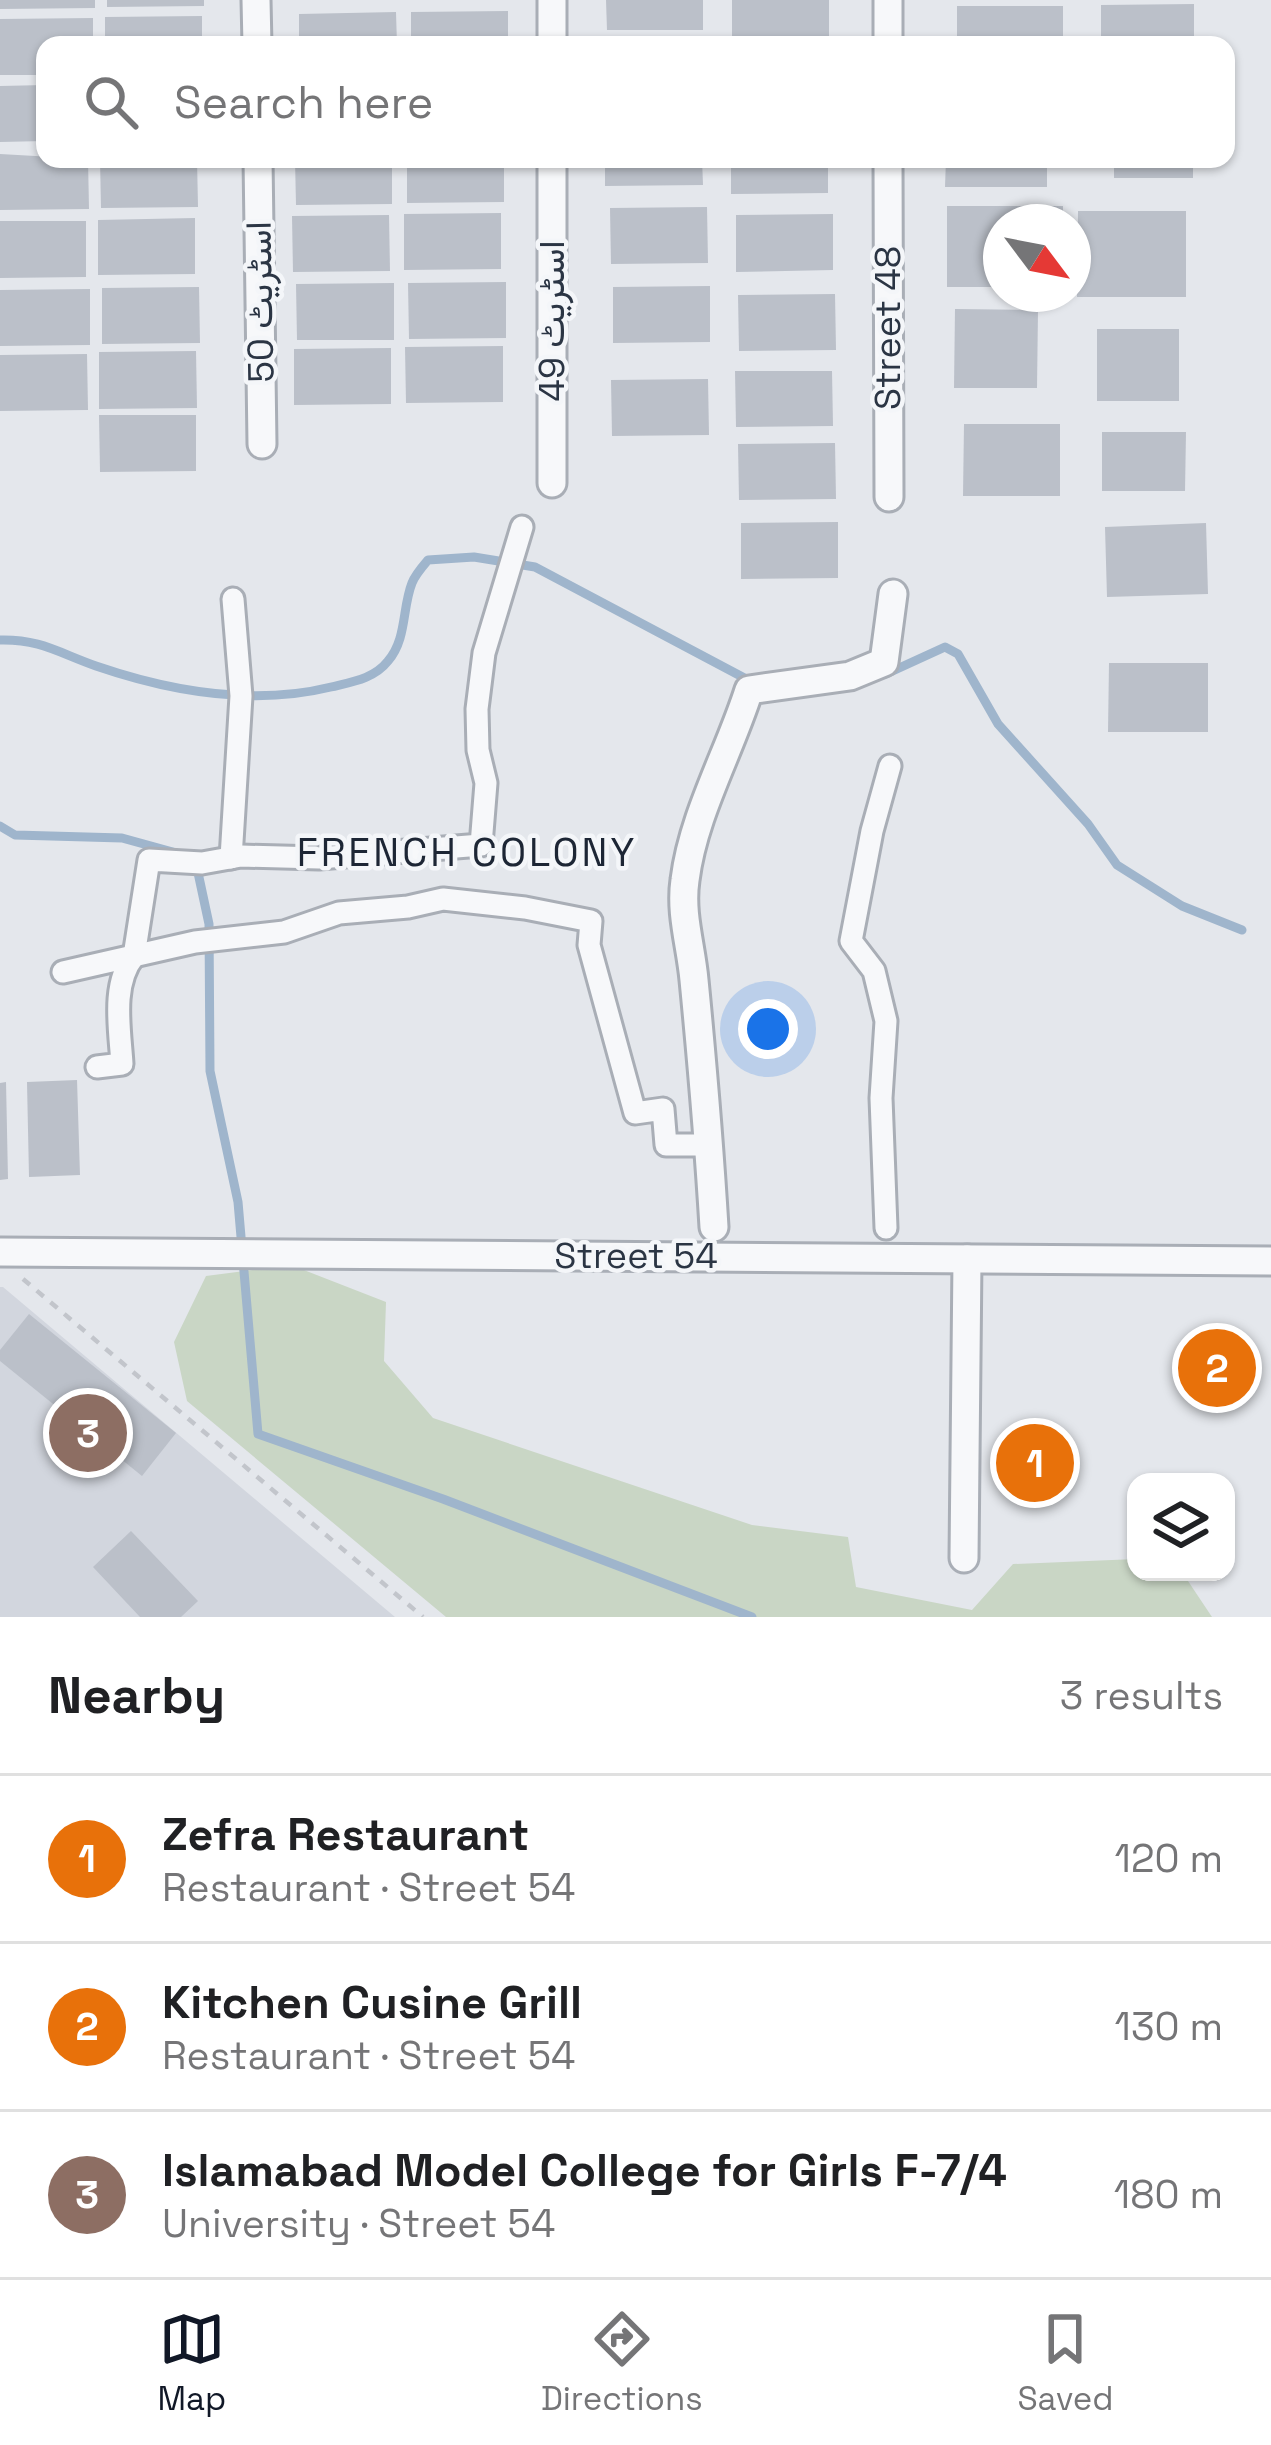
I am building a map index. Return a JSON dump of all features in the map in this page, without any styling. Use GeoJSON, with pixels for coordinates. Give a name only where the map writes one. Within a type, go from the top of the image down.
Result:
{"type":"FeatureCollection","features":[{"type":"Feature","properties":{"kind":"street"},"geometry":{"type":"LineString","coordinates":[[256,0],[256,36]]}},
{"type":"Feature","properties":{"kind":"street"},"geometry":{"type":"LineString","coordinates":[[552,0],[552,36]]}},
{"type":"Feature","properties":{"kind":"street"},"geometry":{"type":"LineString","coordinates":[[888,0],[888,36]]}},
{"type":"Feature","properties":{"kind":"street","name":"اسٹریٹ 50"},"geometry":{"type":"LineString","coordinates":[[258,168],[262,444]]}},
{"type":"Feature","properties":{"kind":"street","name":"اسٹریٹ 49"},"geometry":{"type":"LineString","coordinates":[[552,168],[553,483]]}},
{"type":"Feature","properties":{"kind":"street","name":"Street 48"},"geometry":{"type":"LineString","coordinates":[[888,168],[889,496]]}},
{"type":"Feature","properties":{"kind":"street"},"geometry":{"type":"LineString","coordinates":[[97,1067],[122,1064],[118,1006],[125,967],[134,956],[149,860],[320,858],[482,845],[486,783],[478,750],[477,710],[488,627],[519,535]]}},
{"type":"Feature","properties":{"kind":"street"},"geometry":{"type":"LineString","coordinates":[[714,1226],[693,965],[682,904],[712,777],[729,752],[749,691],[850,676],[884,662],[893,594]]}},
{"type":"Feature","properties":{"kind":"street"},"geometry":{"type":"LineString","coordinates":[[231,858],[241,696],[233,599]]}},
{"type":"Feature","properties":{"kind":"street"},"geometry":{"type":"LineString","coordinates":[[886,1228],[881,1098],[886,1021],[874,970],[851,941],[872,830],[890,766]]}},
{"type":"Feature","properties":{"kind":"street"},"geometry":{"type":"LineString","coordinates":[[63,972],[195,942],[284,932],[339,913],[443,899],[591,921],[590,945],[635,1113],[663,1109],[666,1145],[709,1145]]}},
{"type":"Feature","properties":{"kind":"street","name":"Street 54"},"geometry":{"type":"LineString","coordinates":[[0,1252],[1271,1261]]}},
{"type":"Feature","properties":{"kind":"street"},"geometry":{"type":"LineString","coordinates":[[964,1558],[968,1259]]}},
{"type":"Feature","properties":{"kind":"path"},"geometry":{"type":"LineString","coordinates":[[18,1275],[423,1617]]}},
{"type":"Feature","properties":{"kind":"shaded area"},"geometry":{"type":"Polygon","coordinates":[[[3,1287],[395,1617],[0,1617],[3,1287]]]}},
{"type":"Feature","properties":{"kind":"green space"},"geometry":{"type":"Polygon","coordinates":[[[291,1265],[386,1302],[384,1361],[433,1418],[752,1525],[848,1537],[856,1587],[972,1610],[1013,1564],[1127,1559],[1127,1581],[1188,1581],[1212,1617],[446,1617],[187,1401],[174,1342],[206,1276],[291,1265]]]}},
{"type":"Feature","properties":{"kind":"building"},"geometry":{"type":"Polygon","coordinates":[[[0,0],[95,0],[95,8],[0,9],[0,0]]]}},
{"type":"Feature","properties":{"kind":"building"},"geometry":{"type":"Polygon","coordinates":[[[107,0],[204,0],[204,6],[107,7],[107,0]]]}},
{"type":"Feature","properties":{"kind":"building"},"geometry":{"type":"Polygon","coordinates":[[[606,0],[703,0],[703,30],[607,30],[606,0]]]}},
{"type":"Feature","properties":{"kind":"building"},"geometry":{"type":"Polygon","coordinates":[[[732,0],[829,0],[829,36],[732,36],[732,0]]]}},
{"type":"Feature","properties":{"kind":"building"},"geometry":{"type":"Polygon","coordinates":[[[1194,4],[1194,36],[1101,36],[1101,5],[1194,4]]]}},
{"type":"Feature","properties":{"kind":"building"},"geometry":{"type":"Polygon","coordinates":[[[957,6],[1063,6],[1063,36],[957,36],[957,6]]]}},
{"type":"Feature","properties":{"kind":"building"},"geometry":{"type":"Polygon","coordinates":[[[508,11],[508,36],[411,36],[411,12],[508,11]]]}},
{"type":"Feature","properties":{"kind":"building"},"geometry":{"type":"Polygon","coordinates":[[[396,12],[397,36],[299,36],[299,14],[396,12]]]}},
{"type":"Feature","properties":{"kind":"building"},"geometry":{"type":"Polygon","coordinates":[[[202,16],[202,36],[105,36],[105,17],[202,16]]]}},
{"type":"Feature","properties":{"kind":"building"},"geometry":{"type":"Polygon","coordinates":[[[93,18],[93,36],[36,36],[36,75],[0,75],[0,19],[93,18]]]}},
{"type":"Feature","properties":{"kind":"building"},"geometry":{"type":"Polygon","coordinates":[[[36,85],[36,141],[0,142],[0,86],[36,85]]]}},
{"type":"Feature","properties":{"kind":"building"},"geometry":{"type":"Polygon","coordinates":[[[0,154],[36,156],[36,168],[88,168],[89,209],[0,210],[0,154]]]}},
{"type":"Feature","properties":{"kind":"building"},"geometry":{"type":"Polygon","coordinates":[[[100,168],[197,168],[198,207],[101,208],[100,168]]]}},
{"type":"Feature","properties":{"kind":"building"},"geometry":{"type":"Polygon","coordinates":[[[295,168],[392,168],[392,204],[296,205],[295,168]]]}},
{"type":"Feature","properties":{"kind":"building"},"geometry":{"type":"Polygon","coordinates":[[[407,168],[504,168],[504,202],[407,203],[407,168]]]}},
{"type":"Feature","properties":{"kind":"building"},"geometry":{"type":"Polygon","coordinates":[[[605,168],[702,168],[703,185],[605,186],[605,168]]]}},
{"type":"Feature","properties":{"kind":"building"},"geometry":{"type":"Polygon","coordinates":[[[731,168],[828,168],[828,193],[731,194],[731,168]]]}},
{"type":"Feature","properties":{"kind":"building"},"geometry":{"type":"Polygon","coordinates":[[[946,168],[1047,168],[1047,187],[945,187],[946,168]]]}},
{"type":"Feature","properties":{"kind":"building"},"geometry":{"type":"Polygon","coordinates":[[[1114,168],[1193,168],[1193,178],[1114,178],[1114,168]]]}},
{"type":"Feature","properties":{"kind":"building"},"geometry":{"type":"Polygon","coordinates":[[[947,206],[983,206],[983,287],[947,287],[947,206]]]}},
{"type":"Feature","properties":{"kind":"building"},"geometry":{"type":"Polygon","coordinates":[[[707,207],[708,263],[611,264],[610,208],[707,207]]]}},
{"type":"Feature","properties":{"kind":"building"},"geometry":{"type":"Polygon","coordinates":[[[1091,211],[1186,211],[1186,297],[1091,297],[1091,211]]]}},
{"type":"Feature","properties":{"kind":"building"},"geometry":{"type":"Polygon","coordinates":[[[501,213],[501,269],[404,270],[404,214],[501,213]]]}},
{"type":"Feature","properties":{"kind":"building"},"geometry":{"type":"Polygon","coordinates":[[[833,214],[833,270],[736,272],[736,215],[833,214]]]}},
{"type":"Feature","properties":{"kind":"building"},"geometry":{"type":"Polygon","coordinates":[[[389,215],[390,271],[293,272],[292,216],[389,215]]]}},
{"type":"Feature","properties":{"kind":"building"},"geometry":{"type":"Polygon","coordinates":[[[195,218],[195,274],[98,275],[98,220],[195,218]]]}},
{"type":"Feature","properties":{"kind":"building"},"geometry":{"type":"Polygon","coordinates":[[[0,221],[86,221],[86,277],[0,278],[0,221]]]}},
{"type":"Feature","properties":{"kind":"building"},"geometry":{"type":"Polygon","coordinates":[[[506,282],[506,338],[409,339],[408,283],[506,282]]]}},
{"type":"Feature","properties":{"kind":"building"},"geometry":{"type":"Polygon","coordinates":[[[394,283],[394,340],[297,340],[296,284],[394,283]]]}},
{"type":"Feature","properties":{"kind":"building"},"geometry":{"type":"Polygon","coordinates":[[[710,286],[710,342],[613,343],[613,287],[710,286]]]}},
{"type":"Feature","properties":{"kind":"building"},"geometry":{"type":"Polygon","coordinates":[[[199,287],[200,343],[102,344],[102,288],[199,287]]]}},
{"type":"Feature","properties":{"kind":"building"},"geometry":{"type":"Polygon","coordinates":[[[90,289],[90,345],[0,346],[0,290],[90,289]]]}},
{"type":"Feature","properties":{"kind":"building"},"geometry":{"type":"Polygon","coordinates":[[[835,294],[836,350],[739,351],[738,295],[835,294]]]}},
{"type":"Feature","properties":{"kind":"building"},"geometry":{"type":"Polygon","coordinates":[[[955,309],[1038,312],[1037,388],[954,388],[955,309]]]}},
{"type":"Feature","properties":{"kind":"building"},"geometry":{"type":"Polygon","coordinates":[[[1097,329],[1179,329],[1179,401],[1097,401],[1097,329]]]}},
{"type":"Feature","properties":{"kind":"building"},"geometry":{"type":"Polygon","coordinates":[[[503,346],[503,402],[406,403],[405,347],[503,346]]]}},
{"type":"Feature","properties":{"kind":"building"},"geometry":{"type":"Polygon","coordinates":[[[391,348],[391,404],[294,405],[294,349],[391,348]]]}},
{"type":"Feature","properties":{"kind":"building"},"geometry":{"type":"Polygon","coordinates":[[[196,351],[197,408],[99,409],[99,352],[196,351]]]}},
{"type":"Feature","properties":{"kind":"building"},"geometry":{"type":"Polygon","coordinates":[[[87,354],[88,410],[0,411],[0,355],[87,354]]]}},
{"type":"Feature","properties":{"kind":"building"},"geometry":{"type":"Polygon","coordinates":[[[735,371],[832,371],[833,426],[736,427],[735,371]]]}},
{"type":"Feature","properties":{"kind":"building"},"geometry":{"type":"Polygon","coordinates":[[[708,379],[709,435],[612,436],[611,380],[708,379]]]}},
{"type":"Feature","properties":{"kind":"building"},"geometry":{"type":"Polygon","coordinates":[[[99,415],[196,415],[196,471],[100,472],[99,415]]]}},
{"type":"Feature","properties":{"kind":"building"},"geometry":{"type":"Polygon","coordinates":[[[964,424],[1060,424],[1060,496],[963,496],[964,424]]]}},
{"type":"Feature","properties":{"kind":"building"},"geometry":{"type":"Polygon","coordinates":[[[1102,432],[1186,432],[1185,491],[1102,491],[1102,432]]]}},
{"type":"Feature","properties":{"kind":"building"},"geometry":{"type":"Polygon","coordinates":[[[835,443],[836,499],[739,500],[738,444],[835,443]]]}},
{"type":"Feature","properties":{"kind":"building"},"geometry":{"type":"Polygon","coordinates":[[[838,522],[838,578],[741,579],[741,523],[838,522]]]}},
{"type":"Feature","properties":{"kind":"building"},"geometry":{"type":"Polygon","coordinates":[[[1206,523],[1208,594],[1107,597],[1105,527],[1206,523]]]}},
{"type":"Feature","properties":{"kind":"building"},"geometry":{"type":"Polygon","coordinates":[[[1109,663],[1208,663],[1208,732],[1108,732],[1109,663]]]}},
{"type":"Feature","properties":{"kind":"building"},"geometry":{"type":"Polygon","coordinates":[[[77,1080],[80,1175],[29,1177],[27,1082],[77,1080]]]}},
{"type":"Feature","properties":{"kind":"building"},"geometry":{"type":"Polygon","coordinates":[[[6,1082],[8,1179],[0,1180],[0,1083],[6,1082]]]}},
{"type":"Feature","properties":{"kind":"building"},"geometry":{"type":"Polygon","coordinates":[[[29,1314],[176,1433],[142,1476],[0,1361],[0,1350],[29,1314]]]}},
{"type":"Feature","properties":{"kind":"building"},"geometry":{"type":"Polygon","coordinates":[[[131,1531],[198,1601],[181,1617],[140,1617],[93,1567],[131,1531]]]}},
{"type":"Feature","properties":{"kind":"waterway"},"geometry":{"type":"LineString","coordinates":[[0,640],[38,644],[124,675],[182,689],[242,695],[302,693],[354,681],[382,667],[398,643],[413,580],[423,565],[428,560],[474,557],[535,567],[752,682]]}},
{"type":"Feature","properties":{"kind":"waterway"},"geometry":{"type":"LineString","coordinates":[[886,674],[945,647],[958,654],[998,724],[1088,824],[1117,865],[1182,906],[1242,930]]}},
{"type":"Feature","properties":{"kind":"waterway"},"geometry":{"type":"LineString","coordinates":[[0,826],[15,835],[122,838],[180,854]]}},
{"type":"Feature","properties":{"kind":"waterway"},"geometry":{"type":"LineString","coordinates":[[197,868],[209,924],[210,1071],[238,1202],[258,1434],[752,1617]]}},
{"type":"Feature","properties":{"kind":"place","name":"Kitchen Cusine Grill"},"geometry":{"type":"Point","coordinates":[1217,1368]}},
{"type":"Feature","properties":{"kind":"place","name":"Islamabad Model College for Girls F-7/4"},"geometry":{"type":"Point","coordinates":[88,1433]}},
{"type":"Feature","properties":{"kind":"place","name":"Zefra Restaurant"},"geometry":{"type":"Point","coordinates":[1035,1463]}},
{"type":"Feature","properties":{"kind":"district","name":"FRENCH COLONY"},"geometry":{"type":"Point","coordinates":[467,852]}}]}
